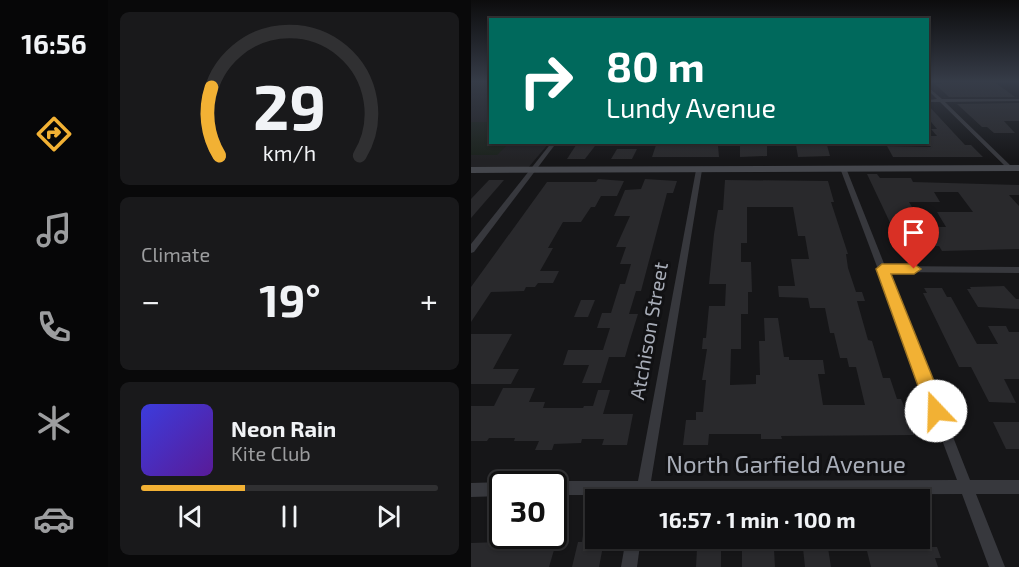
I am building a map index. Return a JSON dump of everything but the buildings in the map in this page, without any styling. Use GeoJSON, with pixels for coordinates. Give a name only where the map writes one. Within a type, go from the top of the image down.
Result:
{"type":"FeatureCollection","features":[{"type":"Feature","properties":{"kind":"street"},"geometry":{"type":"LineString","coordinates":[[949,107],[1015,168]]}},
{"type":"Feature","properties":{"kind":"street"},"geometry":{"type":"LineString","coordinates":[[471,250],[553,144]]}},
{"type":"Feature","properties":{"kind":"street"},"geometry":{"type":"LineString","coordinates":[[843,168],[997,567]]}},
{"type":"Feature","properties":{"kind":"street"},"geometry":{"type":"LineString","coordinates":[[471,170],[1015,168]]}},
{"type":"Feature","properties":{"kind":"street","name":"Atchison Street"},"geometry":{"type":"LineString","coordinates":[[643,489],[699,170]]}},
{"type":"Feature","properties":{"kind":"street"},"geometry":{"type":"LineString","coordinates":[[882,269],[1019,270]]}},
{"type":"Feature","properties":{"kind":"street","name":"North Garfield Avenue"},"geometry":{"type":"LineString","coordinates":[[858,489],[1019,487]]}},
{"type":"Feature","properties":{"kind":"street"},"geometry":{"type":"LineString","coordinates":[[471,489],[489,489]]}},
{"type":"Feature","properties":{"kind":"street","name":"North Garfield Avenue"},"geometry":{"type":"LineString","coordinates":[[567,489],[585,490]]}},
{"type":"Feature","properties":{"kind":"street"},"geometry":{"type":"LineString","coordinates":[[629,567],[632,549]]}},
{"type":"Feature","properties":{"kind":"shaded area"},"geometry":{"type":"Polygon","coordinates":[[[471,107],[489,107],[489,144],[548,144],[528,168],[471,168],[471,107]]]}},
{"type":"Feature","properties":{"kind":"shaded area"},"geometry":{"type":"Polygon","coordinates":[[[471,122],[489,122],[489,144],[508,144],[497,155],[471,155],[471,122]]]}},
{"type":"Feature","properties":{"kind":"route"},"geometry":{"type":"LineString","coordinates":[[914,269],[882,269],[936,411]]}}]}
